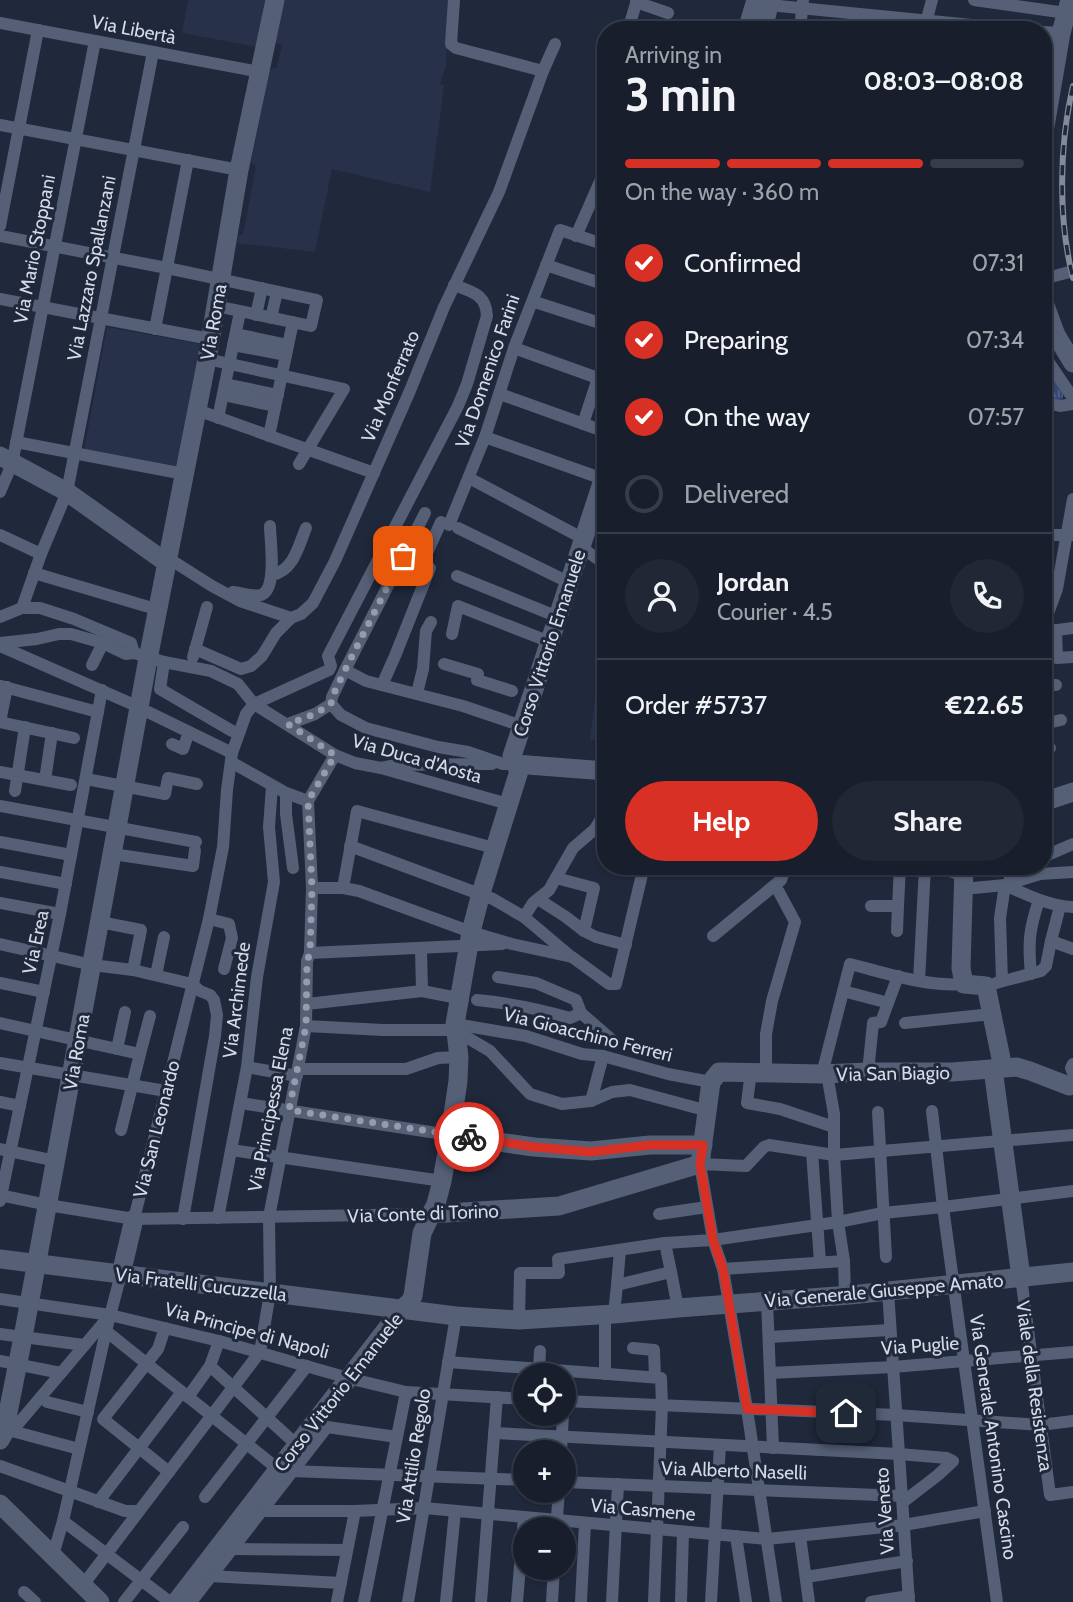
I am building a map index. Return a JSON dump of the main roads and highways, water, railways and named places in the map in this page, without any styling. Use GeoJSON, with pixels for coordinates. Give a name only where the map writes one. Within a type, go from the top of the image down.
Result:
{"type":"FeatureCollection","features":[{"type":"Feature","properties":{"kind":"railway"},"geometry":{"type":"LineString","coordinates":[[1073,86],[1065,133],[1062,182],[1065,232],[1073,278]]}}]}
